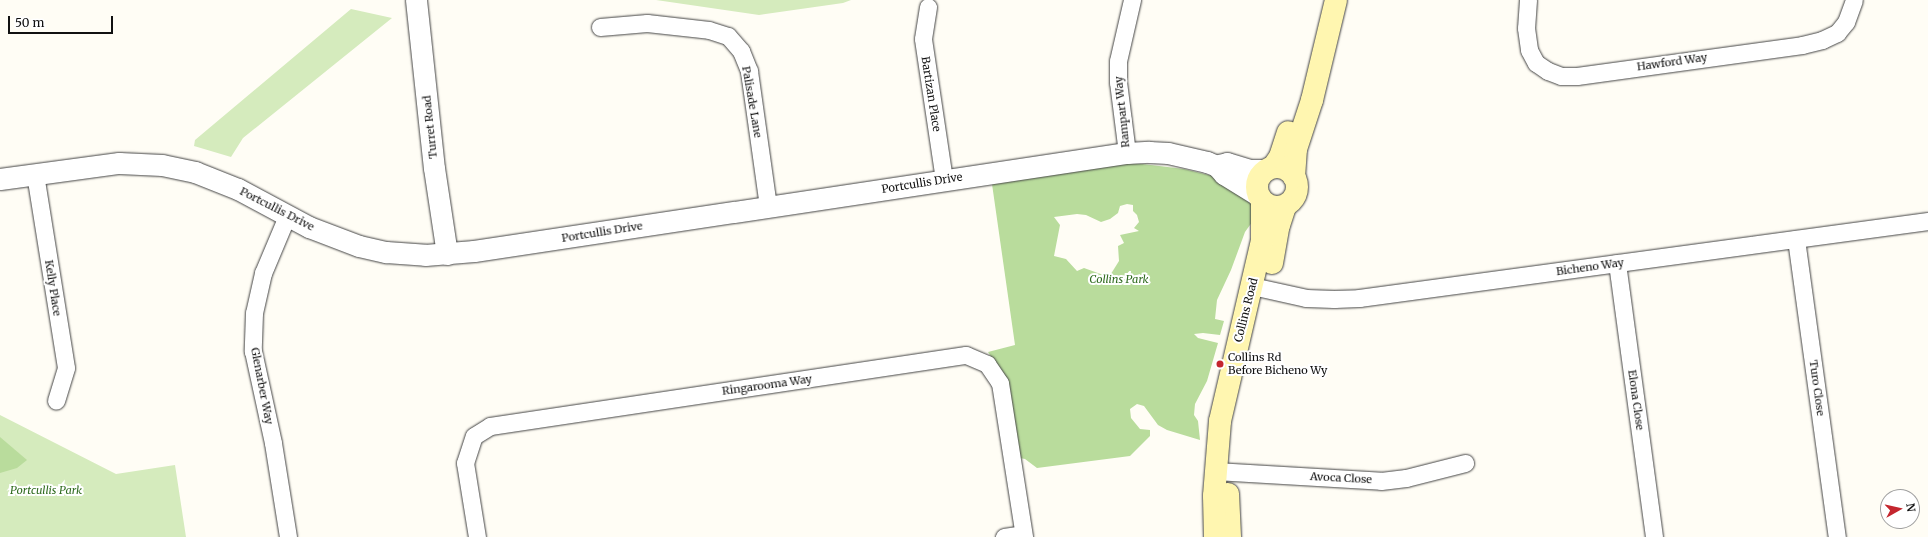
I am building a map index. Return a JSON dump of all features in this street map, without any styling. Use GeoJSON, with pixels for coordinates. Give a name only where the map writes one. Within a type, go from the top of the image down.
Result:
{"type":"FeatureCollection","features":[{"type":"Feature","properties":{"kind":"main road","name":"Collins Road"},"geometry":{"type":"LineString","coordinates":[[1215,537],[1214,496],[1222,471],[1235,417],[1259,288],[1262,241],[1258,180],[1280,157],[1293,117],[1321,0]]}},
{"type":"Feature","properties":{"kind":"main road","name":"Collins Road"},"geometry":{"type":"LineString","coordinates":[[1259,288],[1276,247],[1279,224],[1286,206],[1292,201],[1296,192],[1297,186],[1294,177],[1296,149],[1312,100],[1336,0]]}},
{"type":"Feature","properties":{"kind":"main road"},"geometry":{"type":"LineString","coordinates":[[1270,169],[1282,168],[1294,177]]}},
{"type":"Feature","properties":{"kind":"main road"},"geometry":{"type":"LineString","coordinates":[[1260,198],[1273,207],[1286,206]]}},
{"type":"Feature","properties":{"kind":"main road","name":"Collins Road"},"geometry":{"type":"LineString","coordinates":[[1222,471],[1228,499],[1230,537]]}},
{"type":"Feature","properties":{"kind":"street","name":"Turret Road"},"geometry":{"type":"LineString","coordinates":[[416,0],[434,168],[446,254]]}},
{"type":"Feature","properties":{"kind":"street","name":"Rampart Way"},"geometry":{"type":"LineString","coordinates":[[1127,153],[1118,82],[1118,61],[1132,0]]}},
{"type":"Feature","properties":{"kind":"street","name":"Hawford Way"},"geometry":{"type":"LineString","coordinates":[[1528,0],[1526,28],[1529,50],[1536,63],[1548,72],[1561,76],[1802,45],[1822,40],[1837,33],[1846,22],[1854,0]]}},
{"type":"Feature","properties":{"kind":"street","name":"Bartizan Place"},"geometry":{"type":"LineString","coordinates":[[928,7],[922,39],[944,180]]}},
{"type":"Feature","properties":{"kind":"street","name":"Palisade Lane"},"geometry":{"type":"LineString","coordinates":[[600,27],[647,23],[709,30],[728,36],[742,51],[749,72],[768,207]]}},
{"type":"Feature","properties":{"kind":"street","name":"Portcullis Drive"},"geometry":{"type":"LineString","coordinates":[[0,179],[120,163],[162,165],[195,172],[232,186],[308,227],[359,246],[413,255],[446,254],[1127,153],[1168,153],[1198,159],[1217,166],[1224,174],[1260,198]]}},
{"type":"Feature","properties":{"kind":"street","name":"Portcullis Drive"},"geometry":{"type":"LineString","coordinates":[[1217,166],[1227,164],[1250,170],[1270,169]]}},
{"type":"Feature","properties":{"kind":"street","name":"Kelly Place"},"geometry":{"type":"LineString","coordinates":[[35,174],[66,368],[56,401]]}},
{"type":"Feature","properties":{"kind":"street","name":"Glenarber Way"},"geometry":{"type":"LineString","coordinates":[[287,216],[263,273],[254,313],[253,351],[273,443],[288,537]]}},
{"type":"Feature","properties":{"kind":"street","name":"Bicheno Way"},"geometry":{"type":"LineString","coordinates":[[1259,288],[1306,298],[1359,298],[1928,221]]}},
{"type":"Feature","properties":{"kind":"street","name":"Turo Close"},"geometry":{"type":"LineString","coordinates":[[1796,239],[1837,537]]}},
{"type":"Feature","properties":{"kind":"street","name":"Elona Close"},"geometry":{"type":"LineString","coordinates":[[1617,263],[1654,537]]}},
{"type":"Feature","properties":{"kind":"street","name":"Ringarooma Way"},"geometry":{"type":"LineString","coordinates":[[477,537],[465,463],[474,436],[490,426],[966,356],[987,364],[1000,383],[1024,535]]}},
{"type":"Feature","properties":{"kind":"street","name":"Avoca Close"},"geometry":{"type":"LineString","coordinates":[[1222,471],[1381,481],[1406,478],[1465,463]]}},
{"type":"Feature","properties":{"kind":"street"},"geometry":{"type":"LineString","coordinates":[[1004,537],[1024,535]]}},
{"type":"Feature","properties":{"kind":"green space"},"geometry":{"type":"Polygon","coordinates":[[[656,0],[851,0],[843,3],[759,15],[656,0]]]}},
{"type":"Feature","properties":{"kind":"green space"},"geometry":{"type":"Polygon","coordinates":[[[351,9],[392,18],[243,138],[231,157],[194,146],[195,140],[351,9]]]}},
{"type":"Feature","properties":{"kind":"green space","name":"Collins Park"},"geometry":{"type":"Polygon","coordinates":[[[1126,162],[1184,169],[1213,176],[1245,194],[1254,207],[1255,218],[1245,232],[1231,270],[1217,300],[1215,319],[1224,321],[1220,335],[1203,333],[1194,334],[1198,338],[1218,343],[1207,381],[1195,404],[1194,415],[1198,421],[1200,440],[1167,430],[1158,425],[1144,406],[1137,404],[1130,409],[1131,418],[1140,429],[1150,430],[1150,436],[1130,456],[1037,468],[1025,459],[1015,457],[1006,381],[988,352],[1015,345],[992,184],[1126,162]],[[1127,204],[1120,206],[1118,213],[1110,219],[1101,222],[1086,215],[1077,214],[1054,217],[1060,225],[1054,256],[1066,259],[1077,271],[1084,268],[1109,277],[1119,261],[1118,246],[1124,243],[1120,235],[1139,231],[1134,228],[1139,222],[1137,215],[1133,211],[1133,205],[1127,204]]]}},
{"type":"Feature","properties":{"kind":"green space","name":"Portcullis Park"},"geometry":{"type":"Polygon","coordinates":[[[0,415],[116,474],[175,465],[186,537],[0,537],[0,415]]]}},
{"type":"Feature","properties":{"kind":"green space"},"geometry":{"type":"Polygon","coordinates":[[[0,437],[27,460],[17,468],[0,473],[0,437]]]}},
{"type":"Feature","properties":{"kind":"place","name":"Collins Rd Before Bicheno Wy"},"geometry":{"type":"Point","coordinates":[1220,364]}}]}
